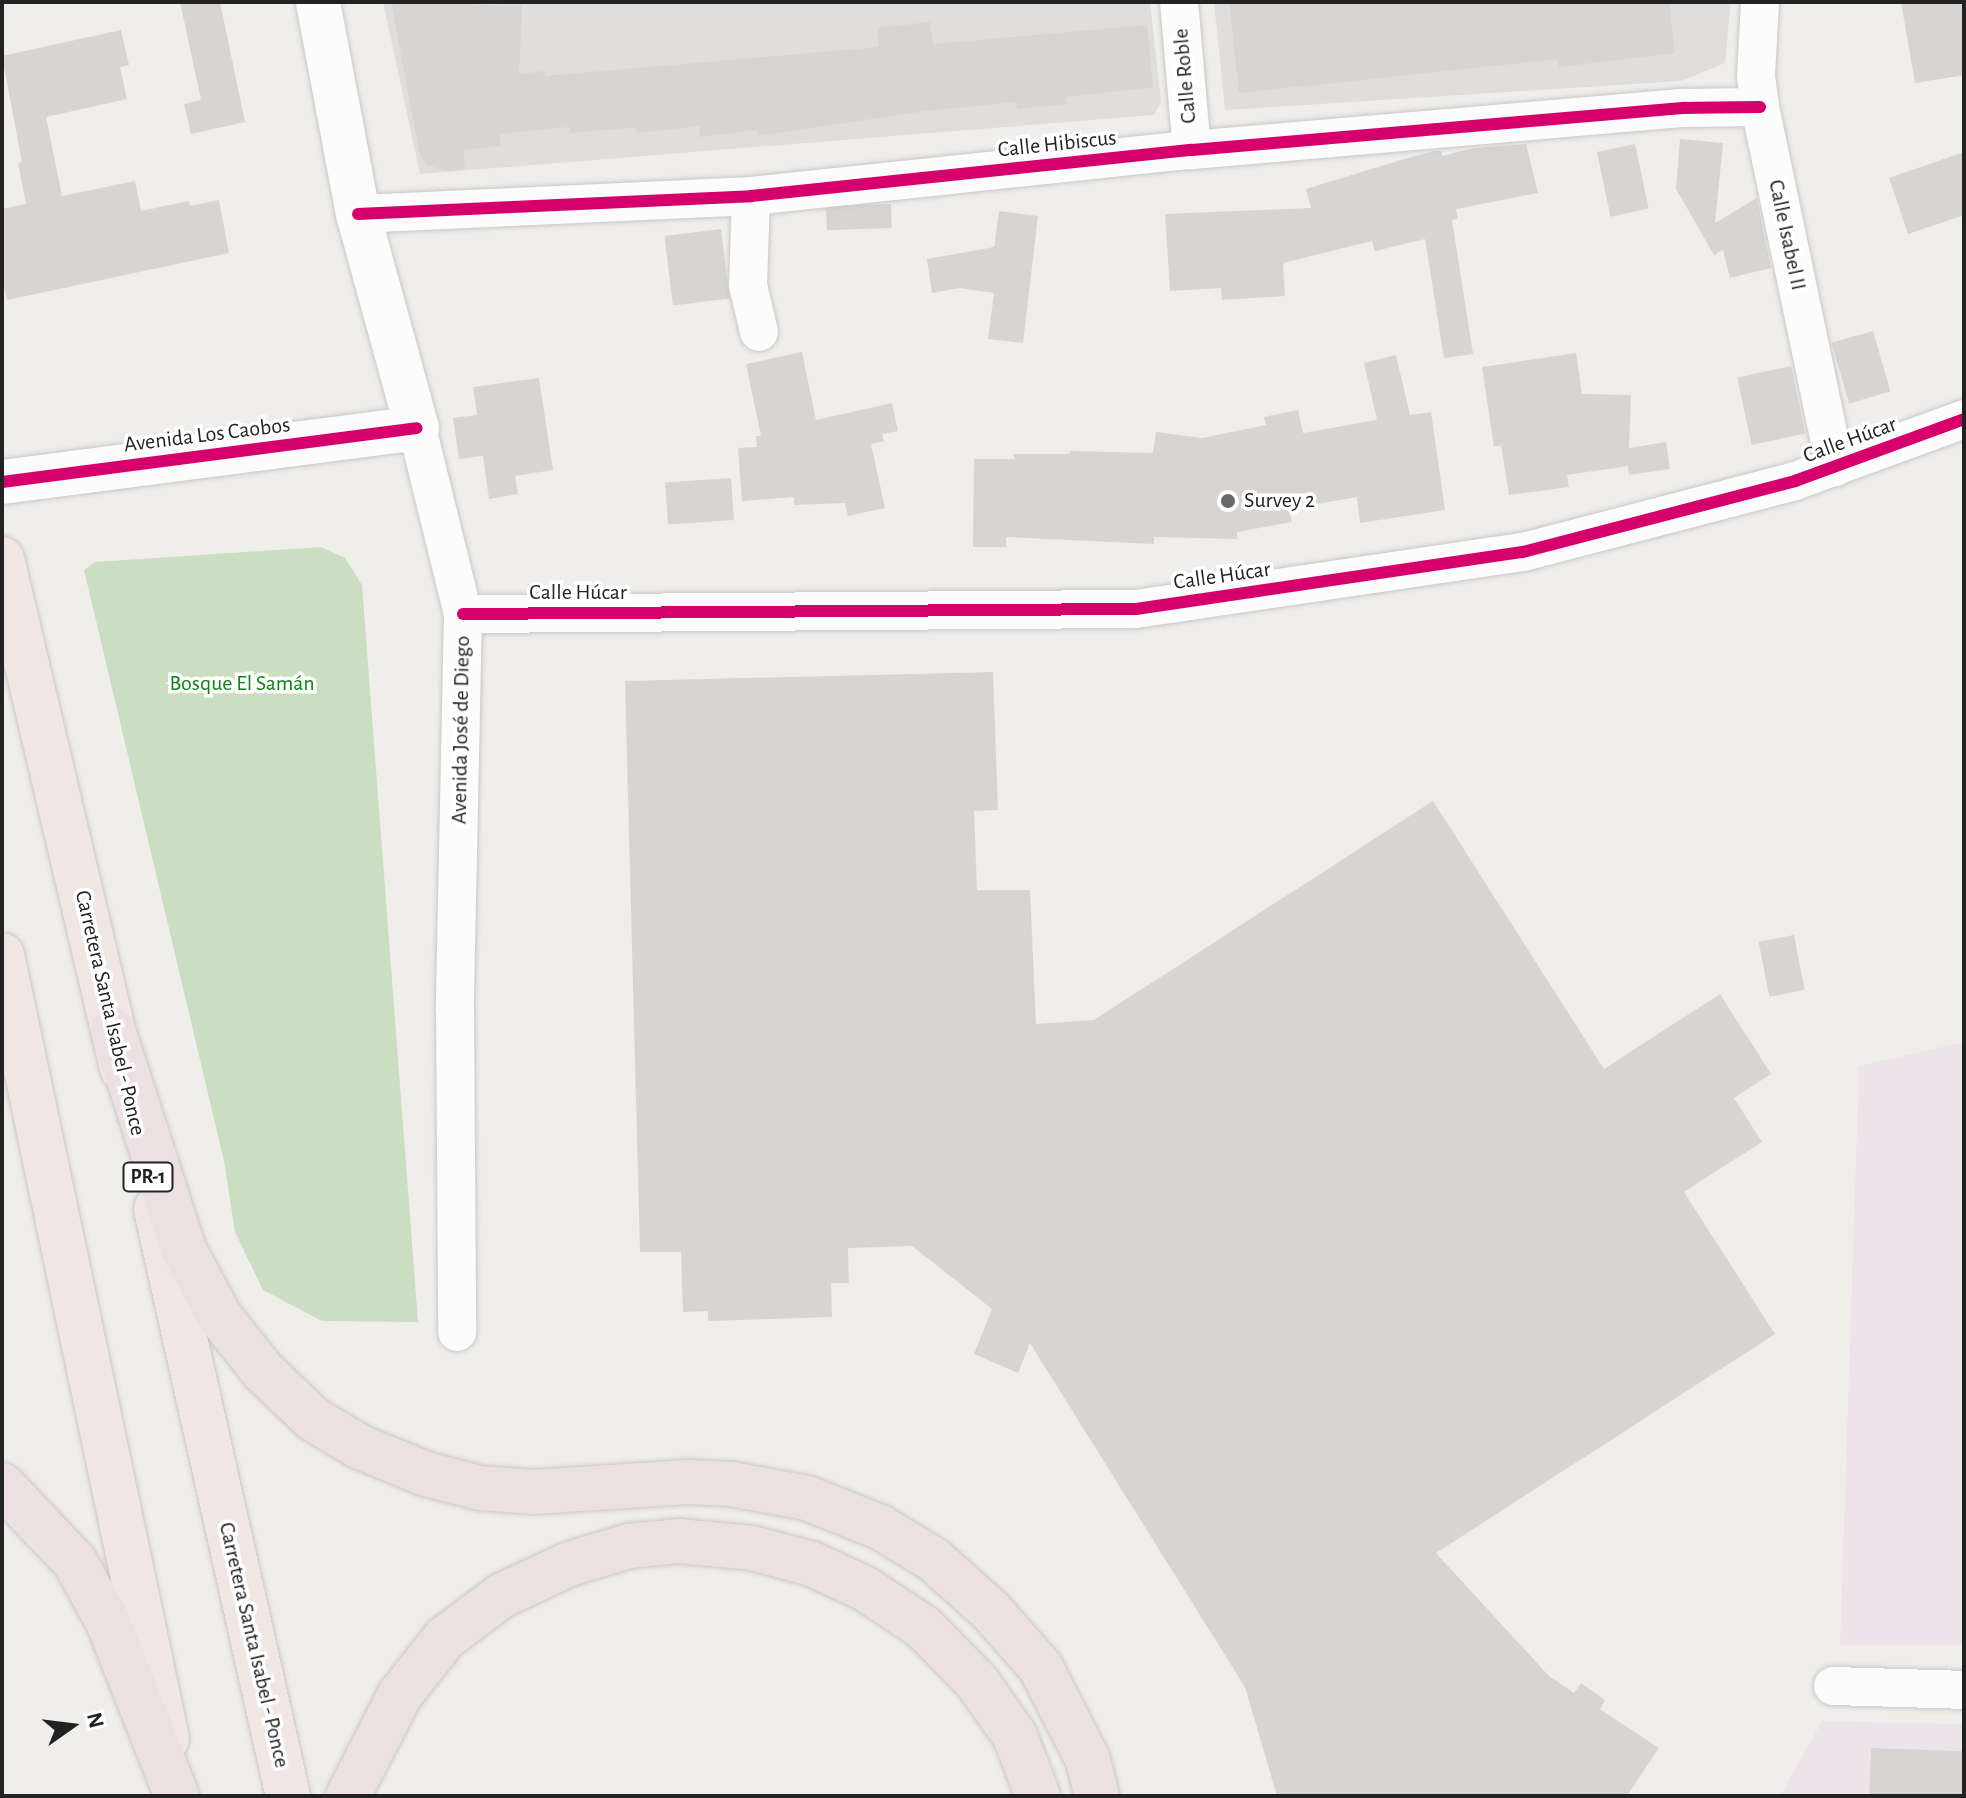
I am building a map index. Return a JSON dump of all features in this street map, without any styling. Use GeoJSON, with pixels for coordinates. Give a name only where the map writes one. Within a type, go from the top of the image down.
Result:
{"type":"FeatureCollection","features":[{"type":"Feature","properties":{"kind":"highway","name":"Carretera Santa Isabel - Ponce"},"geometry":{"type":"LineString","coordinates":[[2,559],[288,1796]]}},
{"type":"Feature","properties":{"kind":"highway"},"geometry":{"type":"LineString","coordinates":[[2,955],[178,1796]]}},
{"type":"Feature","properties":{"kind":"highway"},"geometry":{"type":"LineString","coordinates":[[113,1030],[184,1250],[220,1317],[263,1371],[313,1419],[387,1458],[426,1474],[480,1488],[534,1492],[689,1482],[731,1484],[807,1498],[880,1527],[934,1560],[991,1611],[1041,1668],[1088,1760],[1097,1796]]}},
{"type":"Feature","properties":{"kind":"highway"},"geometry":{"type":"LineString","coordinates":[[2,1485],[75,1562],[108,1622],[178,1796]]}},
{"type":"Feature","properties":{"kind":"highway"},"geometry":{"type":"LineString","coordinates":[[348,1796],[400,1695],[445,1638],[501,1596],[569,1564],[629,1546],[678,1541],[752,1548],[812,1564],[864,1588],[923,1627],[977,1682],[1015,1736],[1038,1796]]}},
{"type":"Feature","properties":{"kind":"street","name":"Avenida José de Diego"},"geometry":{"type":"LineString","coordinates":[[318,2],[358,214],[417,428],[463,614],[455,1010],[457,1332]]}},
{"type":"Feature","properties":{"kind":"street","name":"Calle Roble"},"geometry":{"type":"LineString","coordinates":[[1179,2],[1192,150]]}},
{"type":"Feature","properties":{"kind":"street","name":"Calle Isabel II"},"geometry":{"type":"LineString","coordinates":[[1760,2],[1756,77],[1760,107],[1835,467]]}},
{"type":"Feature","properties":{"kind":"street","name":"Calle Hibiscus"},"geometry":{"type":"LineString","coordinates":[[358,214],[751,196],[1192,150],[1669,109],[1760,107]]}},
{"type":"Feature","properties":{"kind":"street"},"geometry":{"type":"LineString","coordinates":[[751,196],[748,285],[759,332]]}},
{"type":"Feature","properties":{"kind":"street","name":"Calle Húcar"},"geometry":{"type":"LineString","coordinates":[[463,614],[1136,609],[1523,552],[1795,481],[1964,419]]}},
{"type":"Feature","properties":{"kind":"street","name":"Avenida Los Caobos"},"geometry":{"type":"LineString","coordinates":[[2,482],[417,428]]}},
{"type":"Feature","properties":{"kind":"street"},"geometry":{"type":"LineString","coordinates":[[1833,1686],[1964,1690]]}},
{"type":"Feature","properties":{"kind":"shaded area"},"geometry":{"type":"Polygon","coordinates":[[[383,2],[1150,2],[1161,102],[1154,115],[420,174],[383,2]]]}},
{"type":"Feature","properties":{"kind":"shaded area"},"geometry":{"type":"Polygon","coordinates":[[[1214,2],[1730,2],[1730,10],[1725,63],[1681,81],[1225,110],[1214,2]]]}},
{"type":"Feature","properties":{"kind":"shaded area"},"geometry":{"type":"Polygon","coordinates":[[[1964,1042],[1964,1645],[1840,1645],[1859,1066],[1964,1042]]]}},
{"type":"Feature","properties":{"kind":"shaded area"},"geometry":{"type":"Polygon","coordinates":[[[1822,1721],[1964,1724],[1964,1796],[1780,1796],[1822,1721]]]}},
{"type":"Feature","properties":{"kind":"green space","name":"Bosque El Samán"},"geometry":{"type":"Polygon","coordinates":[[[321,547],[345,558],[362,585],[418,1322],[322,1321],[263,1290],[235,1232],[224,1161],[84,570],[95,562],[321,547]]]}},
{"type":"Feature","properties":{"kind":"building"},"geometry":{"type":"Polygon","coordinates":[[[180,2],[220,2],[245,122],[191,134],[184,104],[201,100],[180,2]]]}},
{"type":"Feature","properties":{"kind":"building"},"geometry":{"type":"Polygon","coordinates":[[[391,2],[522,6],[519,74],[545,71],[545,76],[879,47],[877,28],[930,22],[933,44],[1147,25],[1153,87],[1066,97],[1067,104],[1017,109],[1016,102],[926,111],[757,136],[757,130],[700,137],[699,126],[637,133],[636,127],[570,133],[570,127],[499,134],[501,146],[463,150],[465,169],[447,171],[427,165],[420,156],[391,2]]]}},
{"type":"Feature","properties":{"kind":"building"},"geometry":{"type":"Polygon","coordinates":[[[1229,2],[1669,2],[1675,53],[1559,67],[1558,59],[1239,93],[1229,2]]]}},
{"type":"Feature","properties":{"kind":"building"},"geometry":{"type":"Polygon","coordinates":[[[1901,2],[1964,2],[1964,75],[1915,83],[1901,2]]]}},
{"type":"Feature","properties":{"kind":"building"},"geometry":{"type":"Polygon","coordinates":[[[121,30],[129,65],[120,67],[127,99],[46,117],[62,196],[135,181],[141,211],[189,201],[190,206],[219,200],[229,253],[7,300],[2,277],[2,209],[26,204],[18,163],[22,162],[2,56],[121,30]]]}},
{"type":"Feature","properties":{"kind":"building"},"geometry":{"type":"Polygon","coordinates":[[[1680,139],[1723,143],[1715,223],[1757,198],[1771,268],[1730,278],[1723,250],[1714,255],[1676,189],[1680,139]]]}},
{"type":"Feature","properties":{"kind":"building"},"geometry":{"type":"Polygon","coordinates":[[[1526,144],[1538,193],[1456,209],[1458,219],[1452,220],[1473,354],[1444,358],[1425,239],[1375,251],[1372,241],[1283,263],[1285,296],[1222,300],[1221,288],[1170,291],[1165,214],[1311,208],[1306,189],[1411,157],[1434,151],[1441,151],[1442,156],[1474,148],[1526,144]]]}},
{"type":"Feature","properties":{"kind":"building"},"geometry":{"type":"Polygon","coordinates":[[[1635,144],[1649,209],[1611,217],[1597,152],[1635,144]]]}},
{"type":"Feature","properties":{"kind":"building"},"geometry":{"type":"Polygon","coordinates":[[[1964,152],[1964,215],[1908,234],[1889,178],[1964,152]]]}},
{"type":"Feature","properties":{"kind":"building"},"geometry":{"type":"Polygon","coordinates":[[[891,204],[892,228],[827,230],[826,206],[891,204]]]}},
{"type":"Feature","properties":{"kind":"building"},"geometry":{"type":"Polygon","coordinates":[[[999,211],[1038,216],[1023,343],[988,339],[994,293],[960,288],[932,293],[927,259],[994,247],[999,211]]]}},
{"type":"Feature","properties":{"kind":"building"},"geometry":{"type":"Polygon","coordinates":[[[721,229],[730,298],[673,305],[664,236],[721,229]]]}},
{"type":"Feature","properties":{"kind":"building"},"geometry":{"type":"Polygon","coordinates":[[[1873,331],[1890,392],[1849,403],[1832,343],[1873,331]]]}},
{"type":"Feature","properties":{"kind":"building"},"geometry":{"type":"Polygon","coordinates":[[[802,352],[816,420],[892,403],[898,431],[882,434],[884,441],[871,444],[885,508],[848,516],[845,503],[794,505],[794,497],[742,501],[738,448],[757,447],[756,436],[761,436],[746,364],[802,352]]]}},
{"type":"Feature","properties":{"kind":"building"},"geometry":{"type":"Polygon","coordinates":[[[1576,353],[1582,394],[1631,395],[1629,448],[1666,442],[1670,469],[1629,475],[1628,466],[1567,475],[1569,487],[1509,495],[1501,445],[1494,447],[1482,367],[1576,353]]]}},
{"type":"Feature","properties":{"kind":"building"},"geometry":{"type":"Polygon","coordinates":[[[1396,355],[1410,415],[1431,412],[1445,510],[1360,523],[1357,497],[1289,509],[1292,522],[1237,532],[1237,539],[1154,537],[1154,544],[1006,537],[1006,547],[973,547],[974,459],[1014,459],[1014,454],[1070,454],[1070,451],[1153,453],[1156,432],[1202,438],[1266,425],[1264,417],[1298,410],[1303,433],[1377,420],[1364,363],[1396,355]]]}},
{"type":"Feature","properties":{"kind":"building"},"geometry":{"type":"Polygon","coordinates":[[[1791,366],[1805,433],[1752,445],[1737,377],[1791,366]]]}},
{"type":"Feature","properties":{"kind":"building"},"geometry":{"type":"Polygon","coordinates":[[[539,378],[553,470],[515,476],[518,494],[489,499],[483,456],[459,459],[453,418],[477,415],[473,387],[539,378]]]}},
{"type":"Feature","properties":{"kind":"building"},"geometry":{"type":"Polygon","coordinates":[[[731,478],[734,520],[668,525],[665,483],[731,478]]]}},
{"type":"Feature","properties":{"kind":"building"},"geometry":{"type":"Polygon","coordinates":[[[993,672],[998,810],[974,811],[977,890],[1030,890],[1036,1024],[1094,1020],[1433,801],[1604,1069],[1720,994],[1771,1074],[1734,1098],[1762,1142],[1684,1192],[1775,1334],[1436,1553],[1549,1676],[1574,1693],[1581,1683],[1605,1700],[1600,1709],[1659,1748],[1627,1796],[1277,1796],[1245,1687],[1030,1343],[1018,1373],[974,1354],[992,1309],[912,1246],[848,1248],[849,1283],[831,1283],[832,1317],[708,1321],[708,1311],[683,1312],[681,1252],[640,1252],[625,681],[993,672]]]}},
{"type":"Feature","properties":{"kind":"building"},"geometry":{"type":"Polygon","coordinates":[[[1794,935],[1805,990],[1769,997],[1759,942],[1794,935]]]}},
{"type":"Feature","properties":{"kind":"building"},"geometry":{"type":"Polygon","coordinates":[[[1871,1748],[1964,1751],[1962,1796],[1869,1796],[1871,1748]]]}},
{"type":"Feature","properties":{"kind":"cycle path"},"geometry":{"type":"LineString","coordinates":[[358,214],[751,196],[1192,150],[1685,108],[1760,107]]}},
{"type":"Feature","properties":{"kind":"cycle path"},"geometry":{"type":"LineString","coordinates":[[463,614],[1136,609],[1523,552],[1795,481],[1964,419]]}},
{"type":"Feature","properties":{"kind":"cycle path"},"geometry":{"type":"LineString","coordinates":[[2,482],[417,428]]}},
{"type":"Feature","properties":{"kind":"place","name":"Survey 2"},"geometry":{"type":"Point","coordinates":[1228,501]}}]}
